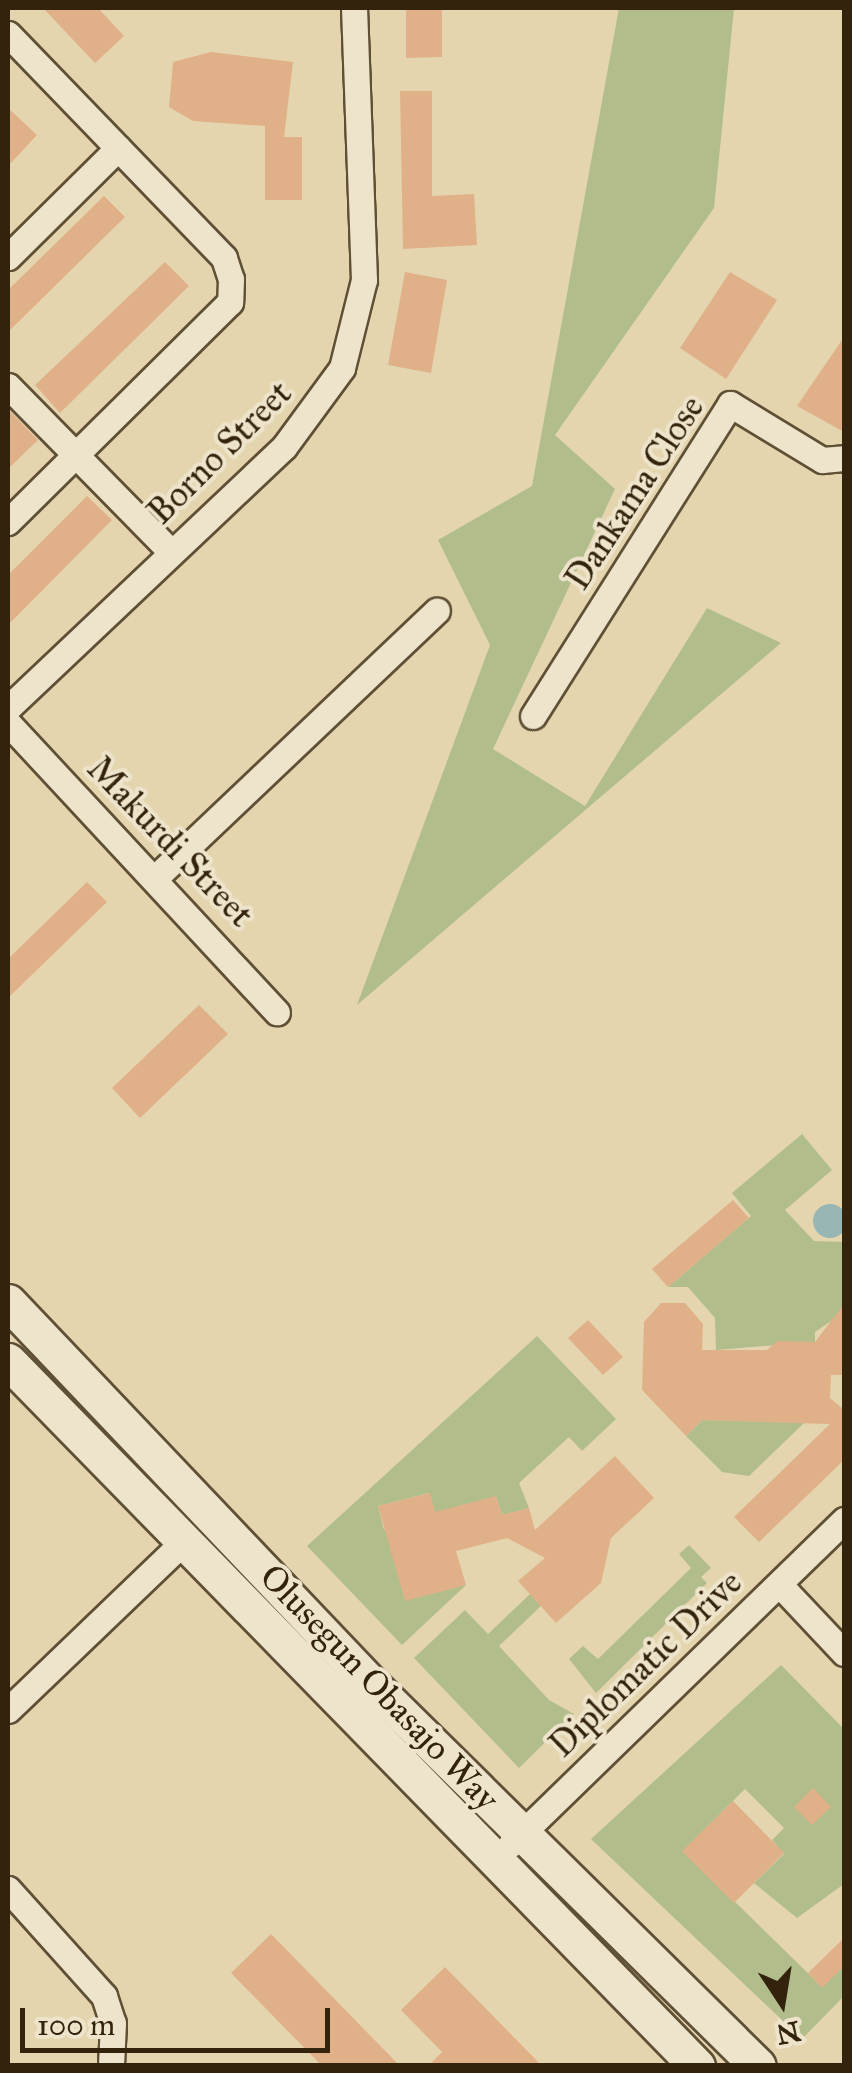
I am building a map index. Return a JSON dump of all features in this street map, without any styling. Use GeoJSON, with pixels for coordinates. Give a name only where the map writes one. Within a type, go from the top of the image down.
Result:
{"type":"FeatureCollection","features":[{"type":"Feature","properties":{"kind":"main road","name":"Olusegun Obasajo Way"},"geometry":{"type":"LineString","coordinates":[[8,1302],[301,1635],[509,1845],[758,2066]]}},
{"type":"Feature","properties":{"kind":"main road","name":"Olusegun Obasajo Way"},"geometry":{"type":"LineString","coordinates":[[8,1361],[184,1541],[301,1635]]}},
{"type":"Feature","properties":{"kind":"main road","name":"Olusegun Obasajo Way"},"geometry":{"type":"LineString","coordinates":[[509,1845],[697,2066]]}},
{"type":"Feature","properties":{"kind":"street","name":"Borno Street"},"geometry":{"type":"LineString","coordinates":[[8,708],[284,447],[342,368],[364,280],[354,8]]}},
{"type":"Feature","properties":{"kind":"street"},"geometry":{"type":"LineString","coordinates":[[8,34],[224,258],[230,302],[8,522]]}},
{"type":"Feature","properties":{"kind":"street"},"geometry":{"type":"LineString","coordinates":[[8,257],[118,148]]}},
{"type":"Feature","properties":{"kind":"street"},"geometry":{"type":"LineString","coordinates":[[8,386],[171,552]]}},
{"type":"Feature","properties":{"kind":"street","name":"Dankama Close"},"geometry":{"type":"LineString","coordinates":[[533,716],[730,404],[840,459]]}},
{"type":"Feature","properties":{"kind":"street"},"geometry":{"type":"LineString","coordinates":[[154,879],[437,610]]}},
{"type":"Feature","properties":{"kind":"street","name":"Makurdi Street"},"geometry":{"type":"LineString","coordinates":[[8,723],[277,1012]]}},
{"type":"Feature","properties":{"kind":"street","name":"Diplomatic Drive"},"geometry":{"type":"LineString","coordinates":[[509,1845],[844,1520]]}},
{"type":"Feature","properties":{"kind":"street"},"geometry":{"type":"LineString","coordinates":[[8,1710],[184,1541]]}},
{"type":"Feature","properties":{"kind":"street"},"geometry":{"type":"LineString","coordinates":[[780,1584],[844,1653]]}},
{"type":"Feature","properties":{"kind":"street"},"geometry":{"type":"LineString","coordinates":[[8,1889],[104,1996],[114,2022],[111,2066]]}},
{"type":"Feature","properties":{"kind":"green space"},"geometry":{"type":"Polygon","coordinates":[[[619,8],[734,8],[714,208],[555,435],[615,489],[493,749],[585,806],[707,608],[781,643],[357,1005],[490,645],[438,540],[532,486],[619,8]]]}},
{"type":"Feature","properties":{"kind":"green space"},"geometry":{"type":"Polygon","coordinates":[[[802,1134],[832,1170],[785,1210],[814,1241],[844,1242],[844,1312],[815,1332],[815,1342],[716,1350],[715,1318],[688,1287],[668,1287],[751,1216],[732,1193],[802,1134]]]}},
{"type":"Feature","properties":{"kind":"green space"},"geometry":{"type":"Polygon","coordinates":[[[537,1336],[616,1419],[582,1451],[569,1437],[519,1483],[529,1508],[502,1515],[496,1496],[406,1600],[466,1585],[402,1645],[307,1546],[537,1336]],[[429,1493],[378,1506],[384,1530],[436,1517],[429,1493]]]}},
{"type":"Feature","properties":{"kind":"green space"},"geometry":{"type":"Polygon","coordinates":[[[702,1420],[804,1423],[749,1476],[722,1472],[686,1436],[702,1420]]]}},
{"type":"Feature","properties":{"kind":"green space"},"geometry":{"type":"Polygon","coordinates":[[[689,1545],[711,1568],[701,1577],[707,1583],[596,1693],[569,1659],[583,1646],[598,1659],[691,1568],[679,1554],[689,1545]]]}},
{"type":"Feature","properties":{"kind":"green space"},"geometry":{"type":"Polygon","coordinates":[[[530,1594],[541,1606],[499,1646],[549,1700],[574,1714],[519,1768],[414,1658],[465,1610],[488,1634],[530,1594]]]}},
{"type":"Feature","properties":{"kind":"green space"},"geometry":{"type":"Polygon","coordinates":[[[781,1665],[844,1729],[844,1884],[797,1918],[754,1883],[784,1854],[772,1840],[784,1828],[745,1789],[683,1851],[822,1987],[844,1966],[844,1996],[802,2039],[591,1839],[781,1665]]]}},
{"type":"Feature","properties":{"kind":"water"},"geometry":{"type":"Polygon","coordinates":[[[830,1204],[842,1209],[847,1221],[842,1233],[830,1238],[818,1233],[813,1221],[818,1209],[830,1204]]]}},
{"type":"Feature","properties":{"kind":"building"},"geometry":{"type":"Polygon","coordinates":[[[43,8],[98,8],[124,36],[95,63],[43,8]]]}},
{"type":"Feature","properties":{"kind":"building"},"geometry":{"type":"Polygon","coordinates":[[[406,8],[442,8],[442,57],[406,58],[406,8]]]}},
{"type":"Feature","properties":{"kind":"building"},"geometry":{"type":"Polygon","coordinates":[[[211,52],[293,62],[284,137],[302,137],[302,200],[265,200],[265,126],[193,121],[169,107],[173,62],[211,52]]]}},
{"type":"Feature","properties":{"kind":"building"},"geometry":{"type":"Polygon","coordinates":[[[400,91],[432,91],[432,196],[474,194],[477,245],[403,249],[400,91]]]}},
{"type":"Feature","properties":{"kind":"building"},"geometry":{"type":"Polygon","coordinates":[[[8,108],[37,135],[8,166],[8,108]]]}},
{"type":"Feature","properties":{"kind":"building"},"geometry":{"type":"Polygon","coordinates":[[[104,196],[125,217],[8,332],[8,290],[104,196]]]}},
{"type":"Feature","properties":{"kind":"building"},"geometry":{"type":"Polygon","coordinates":[[[165,262],[189,286],[60,413],[35,385],[165,262]]]}},
{"type":"Feature","properties":{"kind":"building"},"geometry":{"type":"Polygon","coordinates":[[[405,272],[447,280],[431,373],[388,365],[405,272]]]}},
{"type":"Feature","properties":{"kind":"building"},"geometry":{"type":"Polygon","coordinates":[[[730,272],[777,300],[726,379],[680,348],[730,272]]]}},
{"type":"Feature","properties":{"kind":"building"},"geometry":{"type":"Polygon","coordinates":[[[844,337],[844,432],[797,406],[844,337]]]}},
{"type":"Feature","properties":{"kind":"building"},"geometry":{"type":"Polygon","coordinates":[[[8,409],[38,440],[8,469],[8,409]]]}},
{"type":"Feature","properties":{"kind":"building"},"geometry":{"type":"Polygon","coordinates":[[[87,496],[112,520],[8,625],[8,575],[87,496]]]}},
{"type":"Feature","properties":{"kind":"building"},"geometry":{"type":"Polygon","coordinates":[[[87,882],[107,902],[8,998],[8,959],[87,882]]]}},
{"type":"Feature","properties":{"kind":"building"},"geometry":{"type":"Polygon","coordinates":[[[199,1005],[228,1034],[140,1118],[112,1088],[199,1005]]]}},
{"type":"Feature","properties":{"kind":"building"},"geometry":{"type":"Polygon","coordinates":[[[733,1200],[749,1218],[668,1287],[652,1269],[733,1200]]]}},
{"type":"Feature","properties":{"kind":"building"},"geometry":{"type":"Polygon","coordinates":[[[661,1303],[685,1303],[703,1324],[702,1350],[767,1350],[777,1341],[815,1342],[844,1304],[844,1375],[831,1375],[830,1398],[844,1410],[844,1460],[759,1542],[734,1517],[830,1424],[702,1420],[686,1436],[642,1390],[644,1322],[661,1303]]]}},
{"type":"Feature","properties":{"kind":"building"},"geometry":{"type":"Polygon","coordinates":[[[588,1320],[623,1357],[603,1375],[568,1338],[588,1320]]]}},
{"type":"Feature","properties":{"kind":"building"},"geometry":{"type":"Polygon","coordinates":[[[615,1456],[654,1498],[611,1538],[601,1583],[556,1623],[518,1581],[545,1558],[507,1538],[456,1551],[466,1585],[405,1601],[378,1506],[430,1493],[435,1512],[496,1496],[502,1515],[529,1508],[535,1530],[615,1456]]]}},
{"type":"Feature","properties":{"kind":"building"},"geometry":{"type":"Polygon","coordinates":[[[813,1788],[831,1807],[812,1825],[794,1807],[813,1788]]]}},
{"type":"Feature","properties":{"kind":"building"},"geometry":{"type":"Polygon","coordinates":[[[733,1801],[784,1853],[734,1903],[682,1851],[733,1801]]]}},
{"type":"Feature","properties":{"kind":"building"},"geometry":{"type":"Polygon","coordinates":[[[271,1934],[400,2066],[322,2066],[231,1973],[271,1934]]]}},
{"type":"Feature","properties":{"kind":"building"},"geometry":{"type":"Polygon","coordinates":[[[844,1938],[844,1966],[822,1988],[808,1973],[844,1938]]]}},
{"type":"Feature","properties":{"kind":"building"},"geometry":{"type":"Polygon","coordinates":[[[445,1967],[542,2066],[428,2066],[442,2052],[401,2010],[445,1967]]]}}]}
